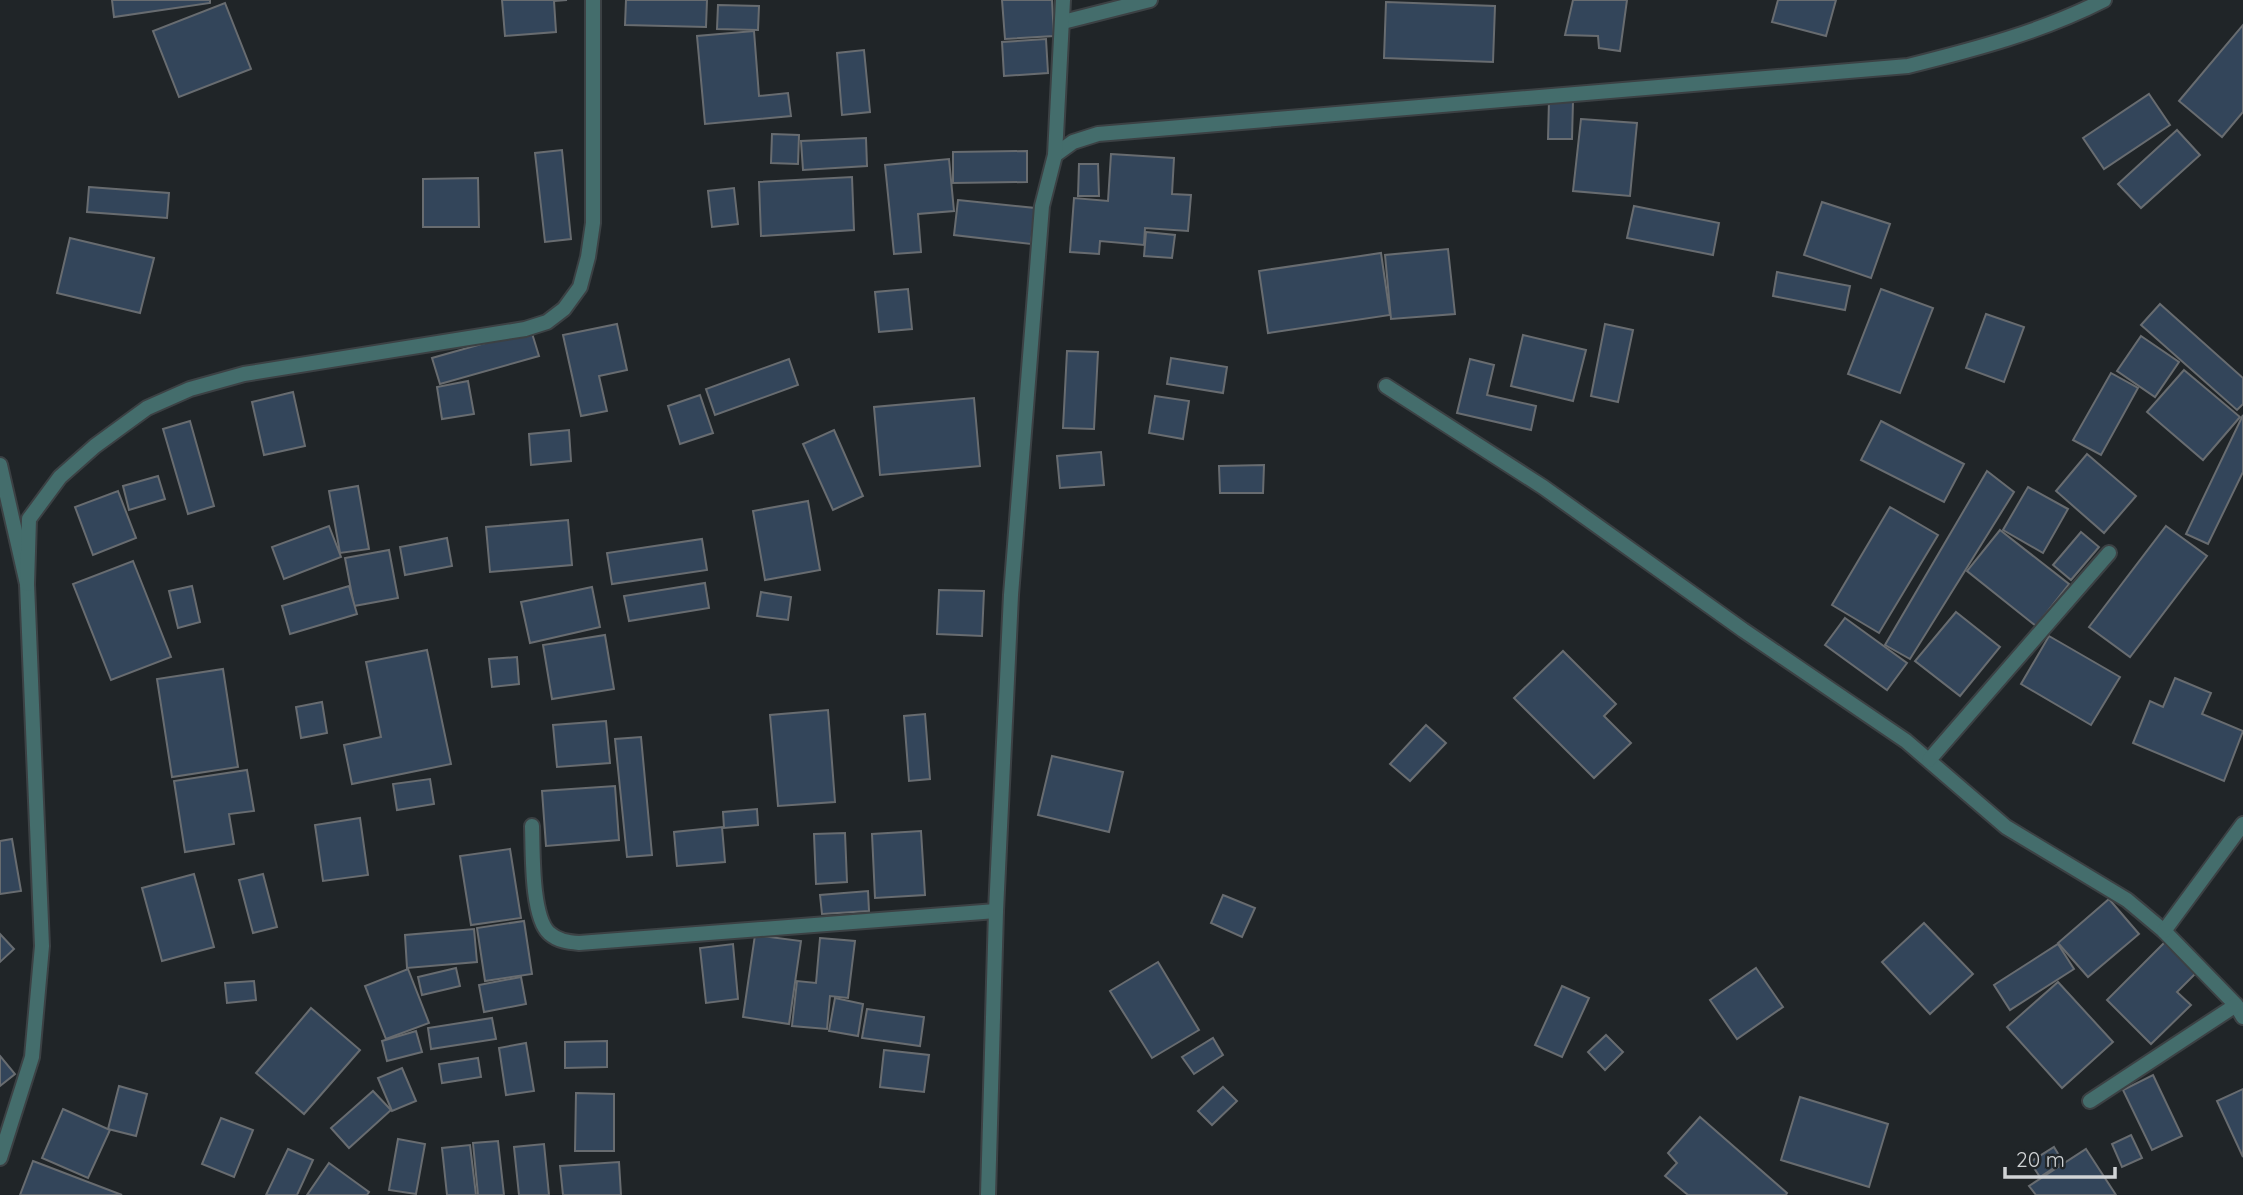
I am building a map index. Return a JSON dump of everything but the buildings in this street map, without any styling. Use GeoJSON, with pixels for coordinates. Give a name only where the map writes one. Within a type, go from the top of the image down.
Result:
{"type":"FeatureCollection","features":[{"type":"Feature","properties":{"kind":"street"},"geometry":{"type":"LineString","coordinates":[[0,1158],[32,1057],[41,946],[27,584],[29,519],[60,477],[95,446],[147,408],[190,388],[244,374],[525,329],[547,322],[564,309],[580,287],[593,223],[593,0]]}},
{"type":"Feature","properties":{"kind":"street"},"geometry":{"type":"LineString","coordinates":[[988,1195],[996,911],[1011,595],[1042,206],[1055,155],[1063,0]]}},
{"type":"Feature","properties":{"kind":"street"},"geometry":{"type":"LineString","coordinates":[[1063,22],[1150,0]]}},
{"type":"Feature","properties":{"kind":"street"},"geometry":{"type":"LineString","coordinates":[[1055,155],[1073,142],[1098,134],[1908,66],[2001,43],[2070,18],[2104,0]]}},
{"type":"Feature","properties":{"kind":"street"},"geometry":{"type":"LineString","coordinates":[[1386,386],[1543,487],[1743,630],[1906,741],[2006,827],[2127,900],[2164,931],[2239,1011],[2090,1101]]}},
{"type":"Feature","properties":{"kind":"street"},"geometry":{"type":"LineString","coordinates":[[0,465],[27,584]]}},
{"type":"Feature","properties":{"kind":"street"},"geometry":{"type":"LineString","coordinates":[[1929,760],[2109,553]]}},
{"type":"Feature","properties":{"kind":"street"},"geometry":{"type":"LineString","coordinates":[[2164,931],[2243,824]]}},
{"type":"Feature","properties":{"kind":"street"},"geometry":{"type":"LineString","coordinates":[[532,826],[536,894],[541,916],[547,932],[561,941],[579,943],[996,911]]}}]}
